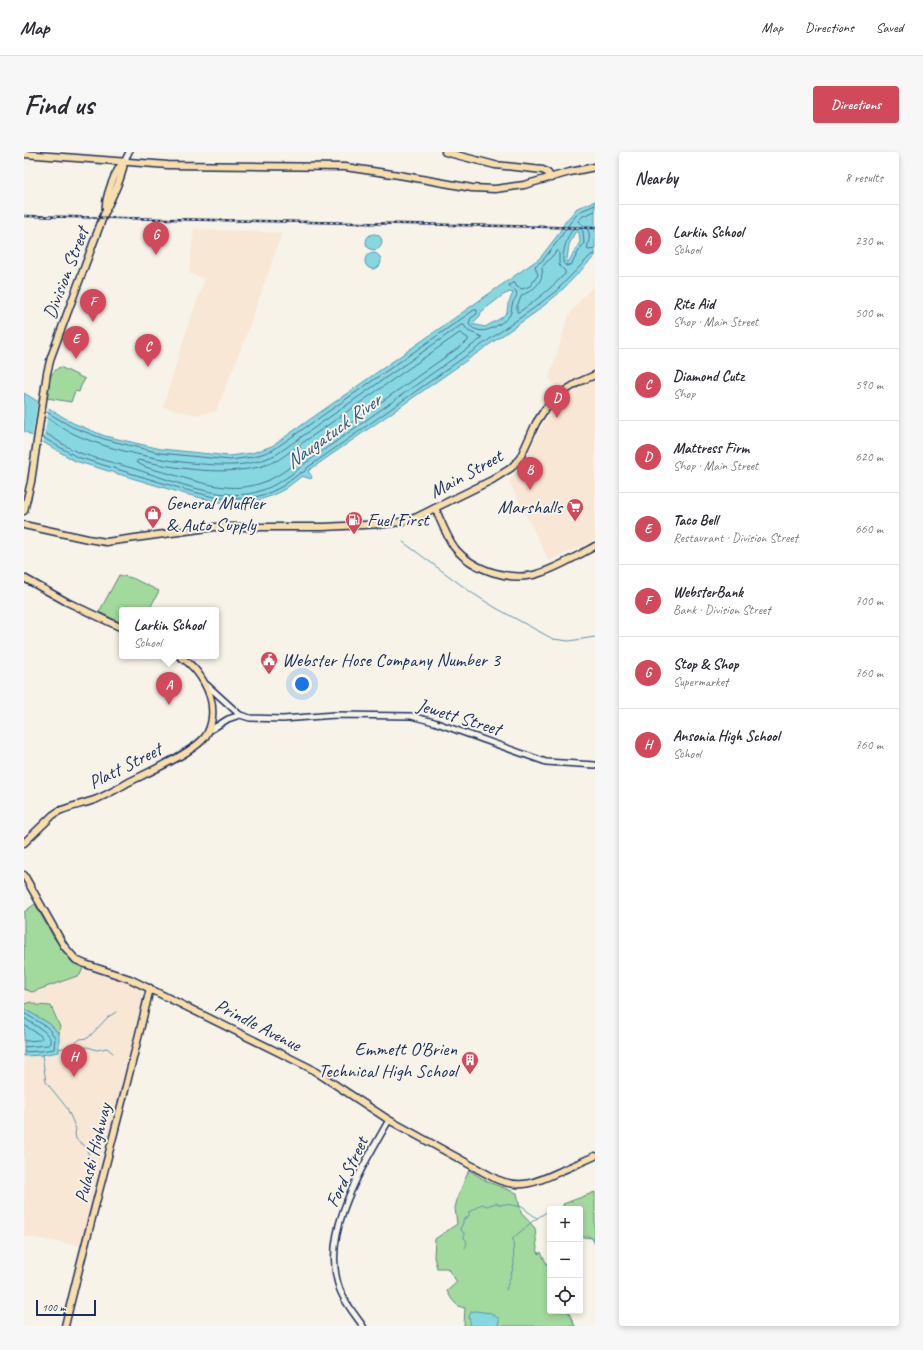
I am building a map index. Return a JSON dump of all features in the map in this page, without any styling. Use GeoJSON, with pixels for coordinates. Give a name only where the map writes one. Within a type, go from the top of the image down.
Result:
{"type":"FeatureCollection","features":[{"type":"Feature","properties":{"kind":"main road"},"geometry":{"type":"LineString","coordinates":[[445,152],[495,165],[546,171],[551,178]]}},
{"type":"Feature","properties":{"kind":"main road"},"geometry":{"type":"LineString","coordinates":[[24,154],[176,166],[292,166],[350,168],[495,189],[514,187],[595,167]]}},
{"type":"Feature","properties":{"kind":"main road","name":"Division Street"},"geometry":{"type":"LineString","coordinates":[[24,512],[32,476],[48,369],[53,351],[106,211],[106,203],[116,171],[124,162]]}},
{"type":"Feature","properties":{"kind":"main road"},"geometry":{"type":"LineString","coordinates":[[532,170],[540,181]]}},
{"type":"Feature","properties":{"kind":"main road","name":"Main Street"},"geometry":{"type":"LineString","coordinates":[[24,525],[108,542],[215,527],[323,527],[401,522],[417,517],[492,480],[511,468],[520,458],[536,423],[545,409],[558,395],[579,382],[595,375]]}},
{"type":"Feature","properties":{"kind":"main road"},"geometry":{"type":"LineString","coordinates":[[435,508],[455,547],[470,561],[487,570],[505,576],[539,574],[595,546]]}},
{"type":"Feature","properties":{"kind":"main road"},"geometry":{"type":"LineString","coordinates":[[24,578],[67,602],[119,627]]}},
{"type":"Feature","properties":{"kind":"main road"},"geometry":{"type":"LineString","coordinates":[[183,659],[194,668],[204,683],[212,705],[212,718],[209,731]]}},
{"type":"Feature","properties":{"kind":"main road","name":"Platt Street"},"geometry":{"type":"LineString","coordinates":[[24,843],[59,811],[103,796],[147,773],[196,746],[209,731]]}},
{"type":"Feature","properties":{"kind":"main road","name":"Prindle Avenue"},"geometry":{"type":"LineString","coordinates":[[24,875],[64,946],[73,957],[85,964],[130,979],[150,988],[302,1064],[389,1120],[496,1179],[510,1184],[536,1182],[595,1156]]}},
{"type":"Feature","properties":{"kind":"main road","name":"Pulaski Highway"},"geometry":{"type":"LineString","coordinates":[[65,1326],[103,1172],[136,1051],[150,988]]}},
{"type":"Feature","properties":{"kind":"street","name":"Division Street"},"geometry":{"type":"LineString","coordinates":[[124,162],[129,152]]}},
{"type":"Feature","properties":{"kind":"street"},"geometry":{"type":"LineString","coordinates":[[204,683],[240,715]]}},
{"type":"Feature","properties":{"kind":"street","name":"Platt Street"},"geometry":{"type":"LineString","coordinates":[[209,731],[228,719],[240,715]]}},
{"type":"Feature","properties":{"kind":"street","name":"Jewett Street"},"geometry":{"type":"LineString","coordinates":[[240,715],[250,718],[283,719],[335,715],[410,716],[434,722],[546,762],[595,765]]}},
{"type":"Feature","properties":{"kind":"street","name":"Ford Street"},"geometry":{"type":"LineString","coordinates":[[364,1326],[346,1301],[341,1291],[335,1272],[335,1251],[342,1218],[351,1190],[389,1120]]}},
{"type":"Feature","properties":{"kind":"shaded area"},"geometry":{"type":"Polygon","coordinates":[[[194,229],[282,233],[245,339],[216,411],[197,415],[163,407],[190,319],[205,279],[189,273],[194,229]]]}},
{"type":"Feature","properties":{"kind":"shaded area"},"geometry":{"type":"Polygon","coordinates":[[[595,284],[595,540],[549,561],[509,481],[522,464],[549,413],[565,398],[549,378],[569,315],[595,284]]]}},
{"type":"Feature","properties":{"kind":"shaded area"},"geometry":{"type":"Polygon","coordinates":[[[36,904],[86,968],[130,981],[137,985],[144,996],[81,1246],[24,1236],[24,912],[36,904]]]}},
{"type":"Feature","properties":{"kind":"green space"},"geometry":{"type":"Polygon","coordinates":[[[60,367],[85,379],[79,392],[75,391],[71,402],[47,398],[51,376],[60,367]]]}},
{"type":"Feature","properties":{"kind":"green space"},"geometry":{"type":"Polygon","coordinates":[[[119,575],[132,578],[159,591],[151,607],[119,607],[119,622],[99,612],[119,575]]]}},
{"type":"Feature","properties":{"kind":"green space"},"geometry":{"type":"Polygon","coordinates":[[[35,904],[54,938],[71,961],[83,968],[80,975],[32,992],[24,989],[24,912],[35,904]]]}},
{"type":"Feature","properties":{"kind":"green space"},"geometry":{"type":"Polygon","coordinates":[[[31,1002],[37,1005],[51,1006],[60,1027],[59,1034],[50,1024],[24,1009],[24,1004],[31,1002]]]}},
{"type":"Feature","properties":{"kind":"green space"},"geometry":{"type":"Polygon","coordinates":[[[469,1170],[488,1182],[517,1193],[521,1213],[535,1228],[537,1249],[539,1254],[541,1252],[547,1265],[547,1314],[569,1314],[575,1326],[464,1326],[465,1308],[456,1304],[447,1291],[457,1282],[447,1268],[437,1268],[434,1257],[435,1239],[457,1224],[455,1208],[458,1196],[469,1170]]]}},
{"type":"Feature","properties":{"kind":"green space"},"geometry":{"type":"Polygon","coordinates":[[[595,1192],[595,1244],[592,1238],[583,1237],[583,1206],[563,1206],[563,1204],[595,1192]]]}},
{"type":"Feature","properties":{"kind":"water","name":"Naugatuck River"},"geometry":{"type":"Polygon","coordinates":[[[595,201],[595,256],[558,294],[536,312],[308,471],[312,477],[311,479],[302,476],[285,489],[271,496],[250,503],[218,502],[185,494],[75,461],[24,431],[24,393],[73,423],[105,436],[161,449],[230,456],[252,453],[272,446],[540,258],[557,236],[565,222],[577,208],[595,201]],[[575,232],[569,245],[566,266],[580,242],[579,232],[575,232]],[[510,292],[503,295],[481,312],[480,316],[472,324],[485,327],[501,318],[507,312],[508,304],[513,293],[510,292]]]}},
{"type":"Feature","properties":{"kind":"water"},"geometry":{"type":"Polygon","coordinates":[[[371,234],[377,234],[382,239],[380,248],[377,250],[371,250],[366,245],[366,239],[371,234]]]}},
{"type":"Feature","properties":{"kind":"water"},"geometry":{"type":"Polygon","coordinates":[[[370,253],[376,253],[381,258],[379,267],[376,269],[370,269],[365,264],[365,258],[370,253]]]}},
{"type":"Feature","properties":{"kind":"water"},"geometry":{"type":"Polygon","coordinates":[[[24,1009],[50,1024],[59,1034],[59,1052],[24,1056],[24,1009]]]}},
{"type":"Feature","properties":{"kind":"water"},"geometry":{"type":"Polygon","coordinates":[[[471,1312],[491,1313],[499,1319],[497,1326],[471,1326],[469,1317],[471,1312]]]}},
{"type":"Feature","properties":{"kind":"pier"},"geometry":{"type":"Polygon","coordinates":[[[38,400],[49,406],[43,444],[32,438],[38,400]]]}},
{"type":"Feature","properties":{"kind":"waterway"},"geometry":{"type":"LineString","coordinates":[[403,542],[472,593],[553,639],[569,641],[595,637]]}},
{"type":"Feature","properties":{"kind":"waterway"},"geometry":{"type":"LineString","coordinates":[[72,1046],[80,1039],[88,1038],[108,1017],[116,1012]]}},
{"type":"Feature","properties":{"kind":"waterway"},"geometry":{"type":"LineString","coordinates":[[59,1049],[71,1046],[78,1048],[88,1047],[97,1050],[107,1048],[113,1053]]}},
{"type":"Feature","properties":{"kind":"waterway"},"geometry":{"type":"LineString","coordinates":[[42,1055],[46,1082],[67,1108],[76,1129],[76,1139],[86,1147],[89,1156]]}},
{"type":"Feature","properties":{"kind":"waterway"},"geometry":{"type":"LineString","coordinates":[[465,1248],[467,1241],[464,1238],[464,1233],[460,1229],[463,1220],[469,1216],[469,1212],[482,1204],[487,1206],[496,1203],[500,1205],[505,1204],[524,1207],[537,1218]]}},
{"type":"Feature","properties":{"kind":"waterway"},"geometry":{"type":"LineString","coordinates":[[506,1290],[514,1265],[513,1238],[547,1212]]}},
{"type":"Feature","properties":{"kind":"waterway"},"geometry":{"type":"LineString","coordinates":[[588,1236],[595,1240]]}},
{"type":"Feature","properties":{"kind":"railway"},"geometry":{"type":"LineString","coordinates":[[24,216],[595,228]]}},
{"type":"Feature","properties":{"kind":"place","name":"Stop & Shop"},"geometry":{"type":"Point","coordinates":[156,255]}},
{"type":"Feature","properties":{"kind":"place","name":"WebsterBank"},"geometry":{"type":"Point","coordinates":[93,322]}},
{"type":"Feature","properties":{"kind":"place","name":"Taco Bell"},"geometry":{"type":"Point","coordinates":[76,359]}},
{"type":"Feature","properties":{"kind":"place","name":"Diamond Cutz"},"geometry":{"type":"Point","coordinates":[148,367]}},
{"type":"Feature","properties":{"kind":"place","name":"Mattress Firm"},"geometry":{"type":"Point","coordinates":[557,418]}},
{"type":"Feature","properties":{"kind":"place","name":"Rite Aid"},"geometry":{"type":"Point","coordinates":[530,490]}},
{"type":"Feature","properties":{"kind":"place","name":"Marshalls"},"geometry":{"type":"Point","coordinates":[575,522]}},
{"type":"Feature","properties":{"kind":"place","name":"General Muffler & Auto Supply"},"geometry":{"type":"Point","coordinates":[153,529]}},
{"type":"Feature","properties":{"kind":"place","name":"Fuel First"},"geometry":{"type":"Point","coordinates":[354,535]}},
{"type":"Feature","properties":{"kind":"place","name":"Webster Hose Company Number 3"},"geometry":{"type":"Point","coordinates":[269,675]}},
{"type":"Feature","properties":{"kind":"place","name":"Larkin School"},"geometry":{"type":"Point","coordinates":[169,705]}},
{"type":"Feature","properties":{"kind":"place","name":"Emmett O'Brien Technical High School"},"geometry":{"type":"Point","coordinates":[470,1075]}},
{"type":"Feature","properties":{"kind":"place","name":"Ansonia High School"},"geometry":{"type":"Point","coordinates":[74,1077]}}]}
